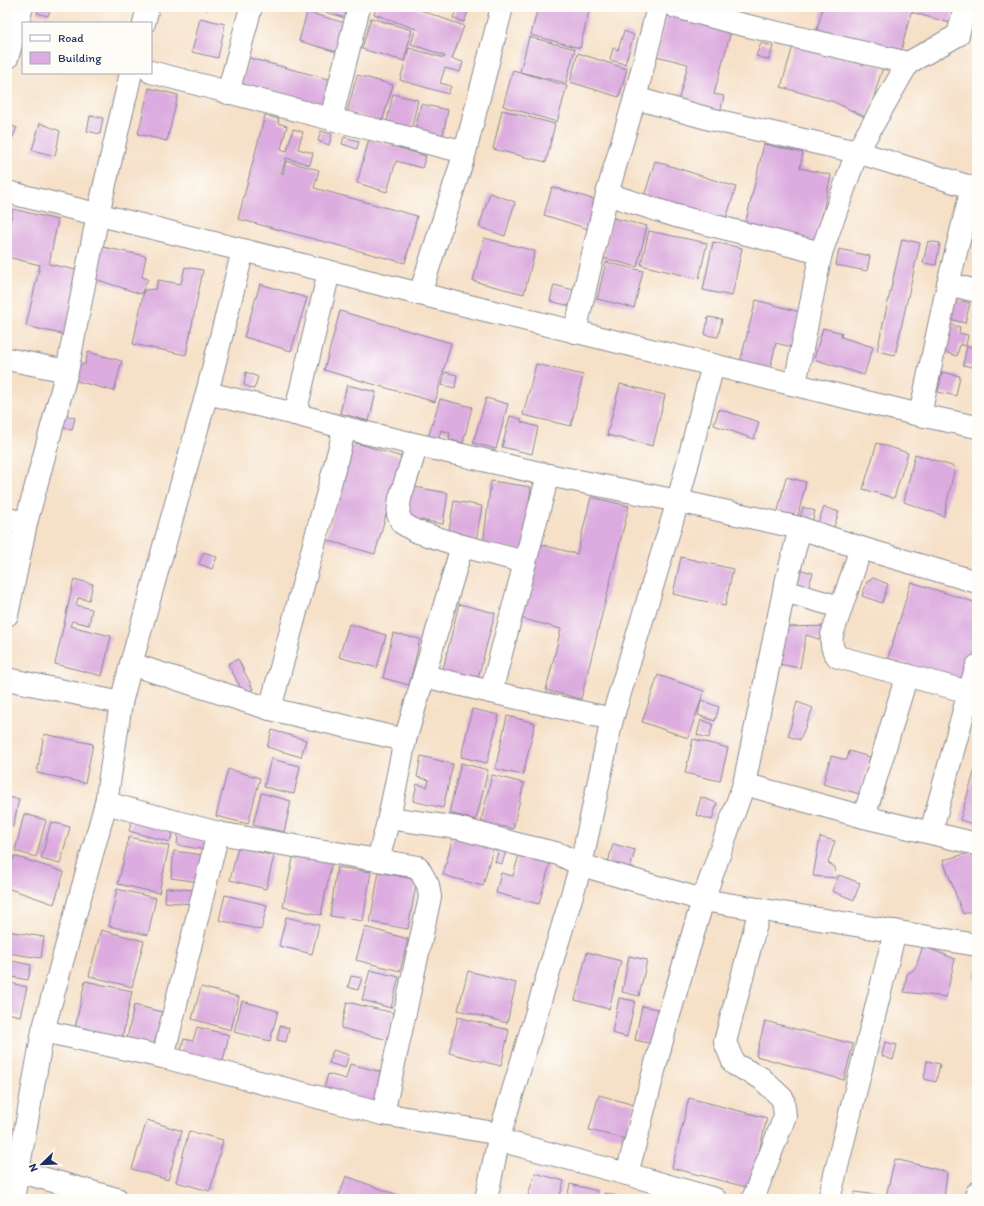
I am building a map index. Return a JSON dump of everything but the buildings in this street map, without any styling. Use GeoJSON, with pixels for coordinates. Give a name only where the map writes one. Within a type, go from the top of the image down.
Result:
{"type":"FeatureCollection","features":[{"type":"Feature","properties":{"kind":"street"},"geometry":{"type":"LineString","coordinates":[[13,44],[22,7]]}},
{"type":"Feature","properties":{"kind":"street"},"geometry":{"type":"LineString","coordinates":[[144,22],[148,7]]}},
{"type":"Feature","properties":{"kind":"street"},"geometry":{"type":"LineString","coordinates":[[228,93],[251,7]]}},
{"type":"Feature","properties":{"kind":"street"},"geometry":{"type":"LineString","coordinates":[[331,119],[359,7]]}},
{"type":"Feature","properties":{"kind":"street"},"geometry":{"type":"LineString","coordinates":[[420,294],[465,152],[502,7]]}},
{"type":"Feature","properties":{"kind":"street"},"geometry":{"type":"LineString","coordinates":[[575,332],[607,194],[635,98],[658,7]]}},
{"type":"Feature","properties":{"kind":"street"},"geometry":{"type":"LineString","coordinates":[[676,7],[731,22],[908,63]]}},
{"type":"Feature","properties":{"kind":"street"},"geometry":{"type":"LineString","coordinates":[[795,384],[821,253],[857,152],[908,63],[958,35],[966,7]]}},
{"type":"Feature","properties":{"kind":"street"},"geometry":{"type":"LineString","coordinates":[[152,72],[228,93],[465,152]]}},
{"type":"Feature","properties":{"kind":"street"},"geometry":{"type":"LineString","coordinates":[[7,615],[16,521],[66,371],[98,214],[131,74]]}},
{"type":"Feature","properties":{"kind":"street"},"geometry":{"type":"LineString","coordinates":[[635,98],[710,119],[857,152],[975,188],[948,284],[920,415]]}},
{"type":"Feature","properties":{"kind":"street"},"geometry":{"type":"LineString","coordinates":[[7,192],[575,332],[920,415],[977,427]]}},
{"type":"Feature","properties":{"kind":"street"},"geometry":{"type":"LineString","coordinates":[[607,194],[676,216],[821,253]]}},
{"type":"Feature","properties":{"kind":"street"},"geometry":{"type":"LineString","coordinates":[[13,1199],[12,1169],[43,1031],[106,803],[121,703],[130,664],[207,393],[242,250]]}},
{"type":"Feature","properties":{"kind":"street"},"geometry":{"type":"LineString","coordinates":[[295,414],[329,272]]}},
{"type":"Feature","properties":{"kind":"street"},"geometry":{"type":"LineString","coordinates":[[948,284],[977,291]]}},
{"type":"Feature","properties":{"kind":"street"},"geometry":{"type":"LineString","coordinates":[[7,359],[66,371]]}},
{"type":"Feature","properties":{"kind":"street"},"geometry":{"type":"LineString","coordinates":[[486,1199],[499,1137],[580,865],[612,719],[678,500],[713,365]]}},
{"type":"Feature","properties":{"kind":"street"},"geometry":{"type":"LineString","coordinates":[[207,393],[295,414],[345,428],[548,475],[678,500],[800,528],[861,548],[977,582]]}},
{"type":"Feature","properties":{"kind":"street"},"geometry":{"type":"LineString","coordinates":[[270,709],[345,428]]}},
{"type":"Feature","properties":{"kind":"street"},"geometry":{"type":"LineString","coordinates":[[417,445],[400,498],[398,514],[402,523],[415,531],[462,546],[525,562]]}},
{"type":"Feature","properties":{"kind":"street"},"geometry":{"type":"LineString","coordinates":[[491,692],[548,475]]}},
{"type":"Feature","properties":{"kind":"street"},"geometry":{"type":"LineString","coordinates":[[627,1174],[666,1025],[703,900],[744,784],[784,591],[800,528]]}},
{"type":"Feature","properties":{"kind":"street"},"geometry":{"type":"LineString","coordinates":[[378,860],[389,818],[405,740],[462,546]]}},
{"type":"Feature","properties":{"kind":"street"},"geometry":{"type":"LineString","coordinates":[[861,548],[840,607],[832,635],[831,643],[833,650],[838,657],[969,692]]}},
{"type":"Feature","properties":{"kind":"street"},"geometry":{"type":"LineString","coordinates":[[784,591],[840,607]]}},
{"type":"Feature","properties":{"kind":"street"},"geometry":{"type":"LineString","coordinates":[[130,664],[270,709],[405,740]]}},
{"type":"Feature","properties":{"kind":"street"},"geometry":{"type":"LineString","coordinates":[[931,832],[977,666]]}},
{"type":"Feature","properties":{"kind":"street"},"geometry":{"type":"LineString","coordinates":[[864,817],[907,675]]}},
{"type":"Feature","properties":{"kind":"street"},"geometry":{"type":"LineString","coordinates":[[424,676],[612,719]]}},
{"type":"Feature","properties":{"kind":"street"},"geometry":{"type":"LineString","coordinates":[[7,680],[121,703]]}},
{"type":"Feature","properties":{"kind":"street"},"geometry":{"type":"LineString","coordinates":[[744,784],[864,817],[977,844]]}},
{"type":"Feature","properties":{"kind":"street"},"geometry":{"type":"LineString","coordinates":[[106,803],[218,833],[418,867],[428,885],[430,897],[383,1114]]}},
{"type":"Feature","properties":{"kind":"street"},"geometry":{"type":"LineString","coordinates":[[389,818],[458,828],[560,854],[580,865],[703,900],[977,945]]}},
{"type":"Feature","properties":{"kind":"street"},"geometry":{"type":"LineString","coordinates":[[162,1057],[218,833]]}},
{"type":"Feature","properties":{"kind":"street"},"geometry":{"type":"LineString","coordinates":[[753,1199],[785,1116],[783,1099],[761,1078],[734,1064],[725,1042],[760,909]]}},
{"type":"Feature","properties":{"kind":"street"},"geometry":{"type":"LineString","coordinates":[[829,1199],[895,931]]}},
{"type":"Feature","properties":{"kind":"street"},"geometry":{"type":"LineString","coordinates":[[43,1031],[162,1057],[383,1114],[499,1137],[715,1199]]}},
{"type":"Feature","properties":{"kind":"street"},"geometry":{"type":"LineString","coordinates":[[12,1169],[117,1199]]}},
{"type":"Feature","properties":{"kind":"street"},"geometry":{"type":"LineString","coordinates":[[975,1199],[977,1193]]}}]}
